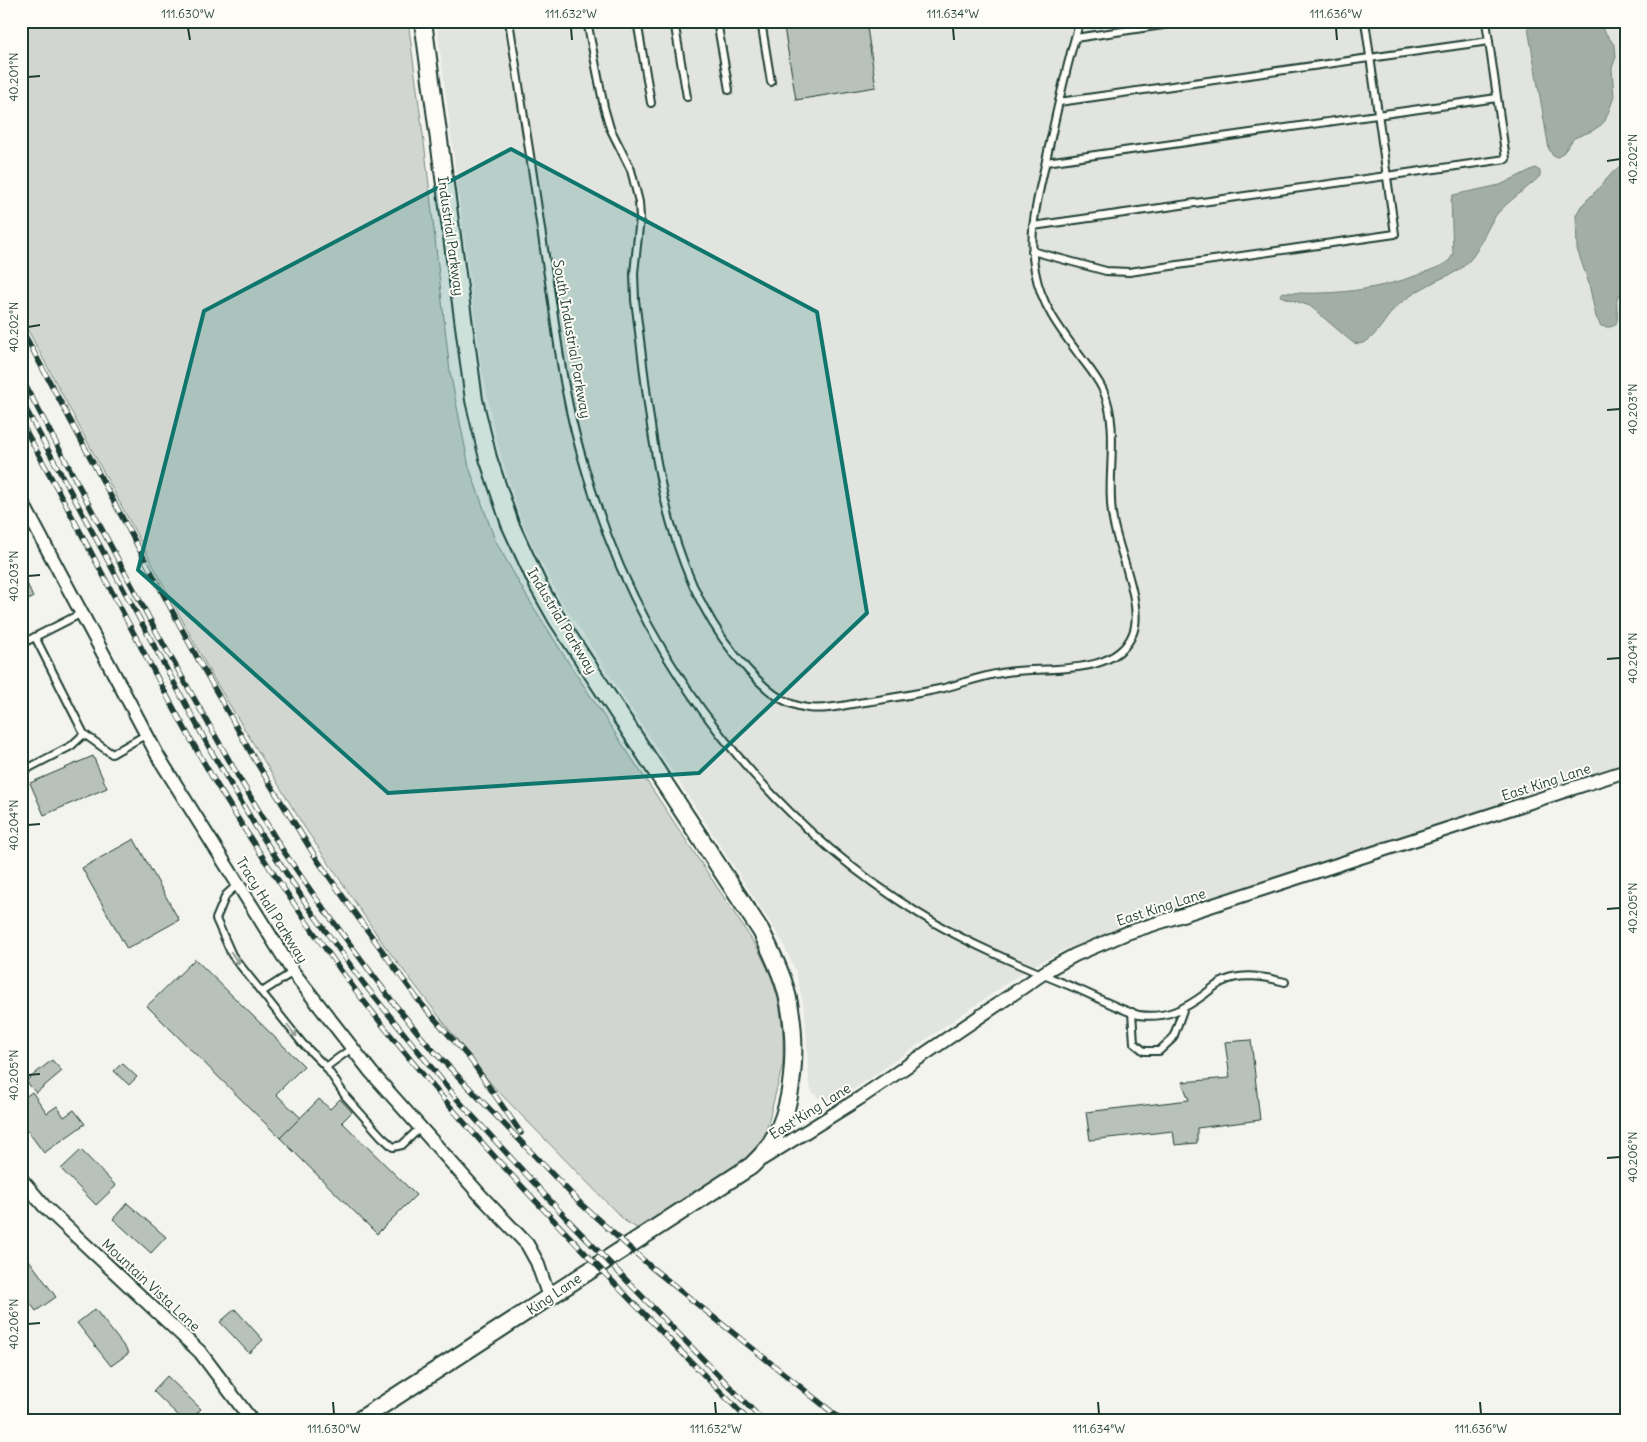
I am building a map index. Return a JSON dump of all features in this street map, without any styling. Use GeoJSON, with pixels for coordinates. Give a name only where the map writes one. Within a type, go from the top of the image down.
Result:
{"type":"FeatureCollection","features":[{"type":"Feature","properties":{"kind":"street","name":"Industrial Parkway"},"geometry":{"type":"LineString","coordinates":[[423,21],[472,390],[488,458],[510,524],[539,587],[557,619],[761,931],[785,988],[791,1016],[793,1051],[789,1092],[778,1132],[766,1151],[751,1166]]}},
{"type":"Feature","properties":{"kind":"street","name":"Tracy Hall Parkway"},"geometry":{"type":"LineString","coordinates":[[21,500],[159,758],[293,972],[352,1048],[420,1128],[527,1244],[537,1262],[549,1297]]}},
{"type":"Feature","properties":{"kind":"street","name":"East King Lane"},"geometry":{"type":"LineString","coordinates":[[751,1166],[860,1098],[1040,974],[1075,955],[1126,933],[1626,772]]}},
{"type":"Feature","properties":{"kind":"street","name":"King Lane"},"geometry":{"type":"LineString","coordinates":[[358,1421],[751,1166]]}},
{"type":"Feature","properties":{"kind":"street","name":"Mountain Vista Lane"},"geometry":{"type":"LineString","coordinates":[[21,1179],[44,1206],[200,1352],[252,1421]]}},
{"type":"Feature","properties":{"kind":"lane","name":"South Industrial Parkway"},"geometry":{"type":"LineString","coordinates":[[509,21],[567,398],[588,478],[617,561],[650,628],[687,687],[715,727],[763,784],[811,831],[881,888],[930,921],[976,946],[1132,1012],[1154,1016],[1183,1010]]}},
{"type":"Feature","properties":{"kind":"lane"},"geometry":{"type":"LineString","coordinates":[[587,21],[610,128],[631,170],[639,202],[640,218],[634,273],[635,300],[657,462],[670,520],[688,577],[716,630],[745,668],[769,692],[798,706],[824,708],[912,694],[1000,673],[1076,667],[1110,658],[1126,646],[1131,638],[1136,622],[1136,614],[1112,517],[1110,485],[1111,420],[1107,400],[1099,382],[1060,329],[1044,303],[1035,274],[1032,252],[1033,226],[1046,162],[1080,21]]}},
{"type":"Feature","properties":{"kind":"lane"},"geometry":{"type":"LineString","coordinates":[[637,21],[652,103]]}},
{"type":"Feature","properties":{"kind":"lane"},"geometry":{"type":"LineString","coordinates":[[674,21],[687,97]]}},
{"type":"Feature","properties":{"kind":"lane"},"geometry":{"type":"LineString","coordinates":[[717,21],[729,90]]}},
{"type":"Feature","properties":{"kind":"lane"},"geometry":{"type":"LineString","coordinates":[[761,21],[772,82]]}},
{"type":"Feature","properties":{"kind":"lane"},"geometry":{"type":"LineString","coordinates":[[1075,38],[1190,21]]}},
{"type":"Feature","properties":{"kind":"lane"},"geometry":{"type":"LineString","coordinates":[[1032,252],[1106,271],[1128,272],[1395,234],[1364,21]]}},
{"type":"Feature","properties":{"kind":"lane"},"geometry":{"type":"LineString","coordinates":[[1033,226],[1506,159],[1486,21]]}},
{"type":"Feature","properties":{"kind":"lane"},"geometry":{"type":"LineString","coordinates":[[1059,102],[1489,41]]}},
{"type":"Feature","properties":{"kind":"lane"},"geometry":{"type":"LineString","coordinates":[[1046,162],[1497,98]]}},
{"type":"Feature","properties":{"kind":"lane"},"geometry":{"type":"LineString","coordinates":[[21,644],[82,614]]}},
{"type":"Feature","properties":{"kind":"lane"},"geometry":{"type":"LineString","coordinates":[[35,637],[84,734],[112,754],[147,734]]}},
{"type":"Feature","properties":{"kind":"lane"},"geometry":{"type":"LineString","coordinates":[[21,772],[70,746],[84,734]]}},
{"type":"Feature","properties":{"kind":"lane"},"geometry":{"type":"LineString","coordinates":[[238,884],[226,895],[216,919],[232,955],[302,1043],[326,1067],[346,1096],[381,1136],[393,1147],[402,1145],[420,1128]]}},
{"type":"Feature","properties":{"kind":"lane"},"geometry":{"type":"LineString","coordinates":[[262,992],[293,972]]}},
{"type":"Feature","properties":{"kind":"lane"},"geometry":{"type":"LineString","coordinates":[[1132,1012],[1134,1043],[1144,1051],[1159,1051],[1173,1038],[1183,1010],[1222,981],[1260,976],[1285,982]]}},
{"type":"Feature","properties":{"kind":"lane"},"geometry":{"type":"LineString","coordinates":[[326,1067],[352,1048]]}},
{"type":"Feature","properties":{"kind":"highlighted area"},"geometry":{"type":"Polygon","coordinates":[[[511,149],[817,312],[867,613],[699,773],[388,793],[138,570],[204,311],[511,149]]]}},
{"type":"Feature","properties":{"kind":"shaded area"},"geometry":{"type":"Polygon","coordinates":[[[21,21],[408,21],[425,150],[450,372],[469,467],[495,540],[526,595],[570,665],[758,949],[771,976],[779,1002],[783,1033],[783,1064],[766,1131],[756,1151],[736,1168],[640,1230],[625,1221],[492,1085],[384,945],[305,828],[212,676],[21,317],[21,21]]]}},
{"type":"Feature","properties":{"kind":"shaded area"},"geometry":{"type":"Polygon","coordinates":[[[436,21],[1626,21],[1626,765],[1064,950],[1028,969],[837,1101],[819,1098],[813,1093],[809,1085],[805,1015],[795,970],[782,941],[559,597],[532,545],[519,514],[497,443],[481,364],[436,21]]]}},
{"type":"Feature","properties":{"kind":"shaded area"},"geometry":{"type":"Polygon","coordinates":[[[1529,21],[1597,21],[1615,46],[1616,57],[1612,68],[1614,97],[1605,121],[1592,131],[1574,138],[1558,157],[1553,156],[1549,149],[1528,28],[1529,21]]]}},
{"type":"Feature","properties":{"kind":"shaded area"},"geometry":{"type":"Polygon","coordinates":[[[1626,161],[1626,292],[1620,294],[1617,299],[1616,323],[1608,327],[1601,326],[1596,317],[1589,284],[1577,249],[1576,215],[1581,206],[1626,161]]]}},
{"type":"Feature","properties":{"kind":"shaded area"},"geometry":{"type":"Polygon","coordinates":[[[1535,168],[1540,171],[1540,176],[1497,214],[1472,258],[1456,272],[1424,287],[1400,303],[1377,332],[1365,342],[1359,344],[1352,342],[1310,306],[1280,296],[1282,292],[1338,292],[1375,287],[1411,278],[1443,265],[1453,254],[1451,200],[1453,195],[1500,185],[1535,168]]]}},
{"type":"Feature","properties":{"kind":"building"},"geometry":{"type":"Polygon","coordinates":[[[783,21],[866,21],[876,87],[796,100],[783,21]]]}},
{"type":"Feature","properties":{"kind":"building"},"geometry":{"type":"Polygon","coordinates":[[[21,568],[33,598],[21,602],[21,568]]]}},
{"type":"Feature","properties":{"kind":"building"},"geometry":{"type":"Polygon","coordinates":[[[93,756],[107,788],[44,815],[30,783],[93,756]]]}},
{"type":"Feature","properties":{"kind":"building"},"geometry":{"type":"Polygon","coordinates":[[[134,839],[179,920],[127,949],[82,868],[134,839]]]}},
{"type":"Feature","properties":{"kind":"building"},"geometry":{"type":"Polygon","coordinates":[[[195,959],[304,1066],[276,1094],[301,1118],[280,1138],[147,1006],[195,959]]]}},
{"type":"Feature","properties":{"kind":"building"},"geometry":{"type":"Polygon","coordinates":[[[1251,1040],[1260,1120],[1197,1128],[1197,1143],[1175,1145],[1173,1131],[1090,1140],[1086,1112],[1189,1100],[1182,1082],[1230,1078],[1225,1042],[1251,1040]]]}},
{"type":"Feature","properties":{"kind":"building"},"geometry":{"type":"Polygon","coordinates":[[[52,1060],[62,1071],[36,1093],[26,1081],[52,1060]]]}},
{"type":"Feature","properties":{"kind":"building"},"geometry":{"type":"Polygon","coordinates":[[[122,1063],[137,1077],[129,1085],[114,1071],[122,1063]]]}},
{"type":"Feature","properties":{"kind":"building"},"geometry":{"type":"Polygon","coordinates":[[[32,1092],[47,1113],[57,1106],[64,1117],[74,1110],[85,1124],[44,1153],[21,1122],[21,1100],[32,1092]]]}},
{"type":"Feature","properties":{"kind":"building"},"geometry":{"type":"Polygon","coordinates":[[[319,1099],[330,1109],[340,1099],[352,1112],[342,1122],[416,1195],[377,1234],[280,1138],[319,1099]]]}},
{"type":"Feature","properties":{"kind":"building"},"geometry":{"type":"Polygon","coordinates":[[[81,1150],[116,1186],[96,1205],[61,1169],[81,1150]]]}},
{"type":"Feature","properties":{"kind":"building"},"geometry":{"type":"Polygon","coordinates":[[[127,1203],[166,1237],[151,1253],[113,1219],[127,1203]]]}},
{"type":"Feature","properties":{"kind":"building"},"geometry":{"type":"Polygon","coordinates":[[[29,1260],[56,1297],[36,1311],[21,1291],[21,1265],[29,1260]]]}},
{"type":"Feature","properties":{"kind":"building"},"geometry":{"type":"Polygon","coordinates":[[[95,1309],[129,1353],[111,1366],[77,1323],[95,1309]]]}},
{"type":"Feature","properties":{"kind":"building"},"geometry":{"type":"Polygon","coordinates":[[[235,1309],[263,1340],[249,1353],[220,1322],[235,1309]]]}},
{"type":"Feature","properties":{"kind":"building"},"geometry":{"type":"Polygon","coordinates":[[[167,1376],[201,1409],[189,1421],[184,1421],[153,1391],[167,1376]]]}},
{"type":"Feature","properties":{"kind":"railway"},"geometry":{"type":"LineString","coordinates":[[21,328],[199,661],[255,760],[318,861],[351,908],[419,1001],[470,1059],[521,1133]]}},
{"type":"Feature","properties":{"kind":"railway"},"geometry":{"type":"LineString","coordinates":[[21,377],[156,631],[238,776],[280,846],[392,1001],[428,1045],[581,1204],[651,1267],[843,1421]]}},
{"type":"Feature","properties":{"kind":"railway"},"geometry":{"type":"LineString","coordinates":[[21,400],[211,751],[256,827],[309,908],[364,984],[457,1099],[568,1220],[763,1421]]}},
{"type":"Feature","properties":{"kind":"railway"},"geometry":{"type":"LineString","coordinates":[[21,422],[204,763],[293,903],[342,972],[436,1091],[486,1147],[590,1258],[749,1421]]}}]}
